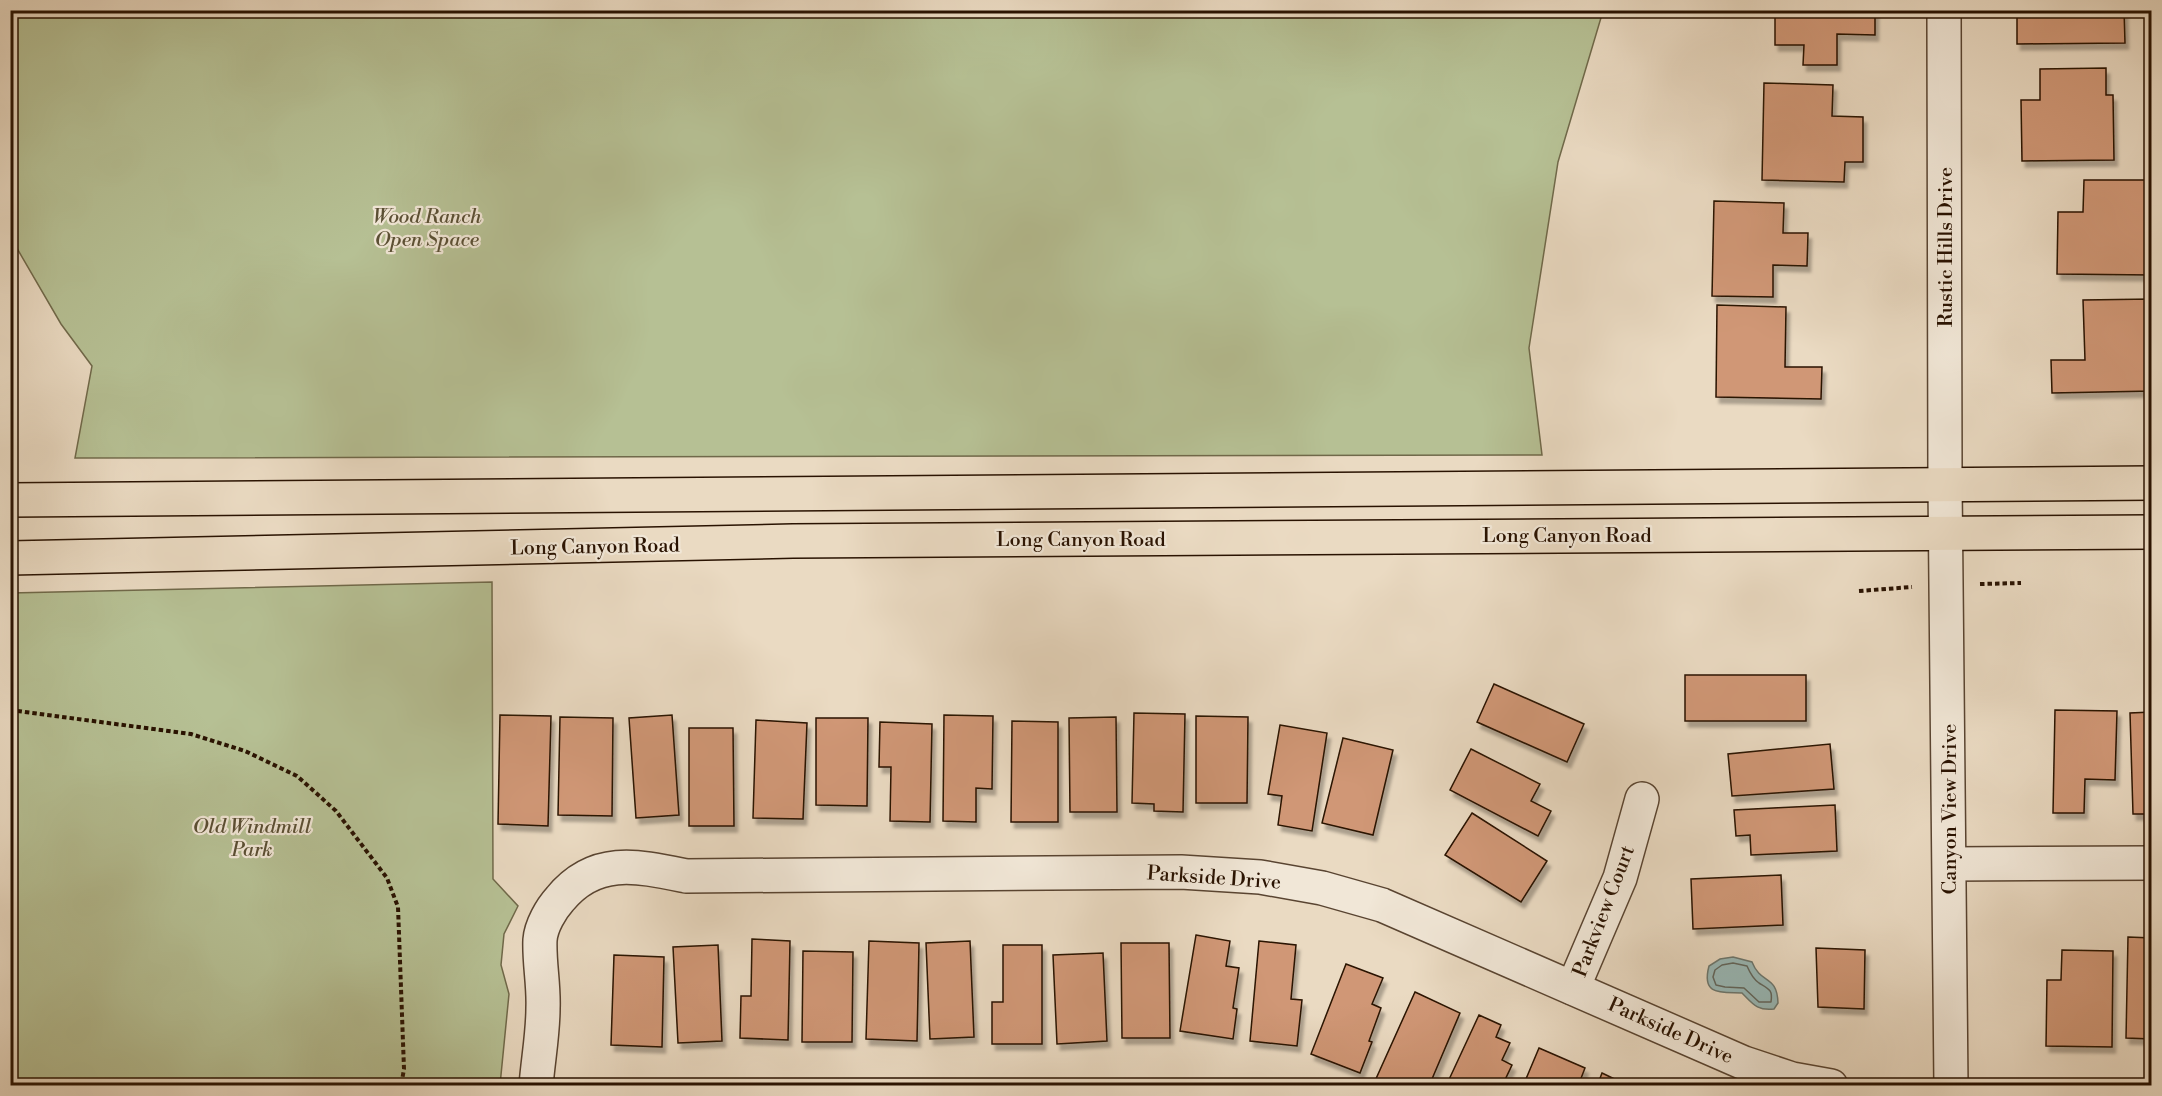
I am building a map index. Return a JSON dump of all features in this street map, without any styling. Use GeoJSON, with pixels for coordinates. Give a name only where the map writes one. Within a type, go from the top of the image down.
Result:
{"type":"FeatureCollection","features":[{"type":"Feature","properties":{"kind":"main road"},"geometry":{"type":"LineString","coordinates":[[10,500],[2151,483]]}},
{"type":"Feature","properties":{"kind":"main road","name":"Long Canyon Road"},"geometry":{"type":"LineString","coordinates":[[10,558],[793,541],[2151,532]]}},
{"type":"Feature","properties":{"kind":"street","name":"Rustic Hills Drive"},"geometry":{"type":"LineString","coordinates":[[1944,10],[1946,532]]}},
{"type":"Feature","properties":{"kind":"street","name":"Canyon View Drive"},"geometry":{"type":"LineString","coordinates":[[1946,532],[1951,1086]]}},
{"type":"Feature","properties":{"kind":"street","name":"Parkview Court"},"geometry":{"type":"LineString","coordinates":[[1573,988],[1620,878],[1642,799]]}},
{"type":"Feature","properties":{"kind":"street"},"geometry":{"type":"LineString","coordinates":[[1950,864],[2151,863]]}},
{"type":"Feature","properties":{"kind":"street","name":"Parkside Drive"},"geometry":{"type":"LineString","coordinates":[[536,1086],[543,1009],[540,937],[552,908],[567,890],[586,877],[608,868],[640,866],[686,876],[1180,872],[1260,877],[1322,888],[1382,905],[1744,1063],[1792,1079],[1831,1086]]}},
{"type":"Feature","properties":{"kind":"path"},"geometry":{"type":"LineString","coordinates":[[10,710],[191,734],[245,751],[297,776],[336,811],[387,878],[398,907],[404,1069],[401,1086]]}},
{"type":"Feature","properties":{"kind":"green space","name":"Wood Ranch Open Space"},"geometry":{"type":"Polygon","coordinates":[[[10,11],[1603,11],[1558,162],[1529,348],[1542,455],[75,458],[92,366],[61,324],[11,238],[10,11]]]}},
{"type":"Feature","properties":{"kind":"green space","name":"Old Windmill Park"},"geometry":{"type":"Polygon","coordinates":[[[492,582],[493,879],[518,906],[504,934],[501,965],[509,994],[500,1085],[11,1085],[11,593],[492,582]]]}},
{"type":"Feature","properties":{"kind":"water"},"geometry":{"type":"Polygon","coordinates":[[[1733,957],[1752,962],[1760,974],[1772,983],[1778,1003],[1774,1009],[1759,1008],[1742,993],[1720,992],[1710,987],[1707,976],[1709,966],[1720,959],[1733,957]]]}},
{"type":"Feature","properties":{"kind":"building"},"geometry":{"type":"Polygon","coordinates":[[[1775,10],[1875,10],[1875,35],[1837,34],[1837,65],[1803,65],[1804,45],[1775,45],[1775,10]]]}},
{"type":"Feature","properties":{"kind":"building"},"geometry":{"type":"Polygon","coordinates":[[[2017,10],[2124,10],[2125,43],[2017,44],[2017,10]]]}},
{"type":"Feature","properties":{"kind":"building"},"geometry":{"type":"Polygon","coordinates":[[[2106,68],[2106,95],[2113,95],[2114,160],[2022,161],[2021,100],[2040,100],[2040,69],[2106,68]]]}},
{"type":"Feature","properties":{"kind":"building"},"geometry":{"type":"Polygon","coordinates":[[[1764,83],[1833,85],[1832,116],[1863,117],[1863,162],[1845,162],[1844,182],[1762,180],[1764,83]]]}},
{"type":"Feature","properties":{"kind":"building"},"geometry":{"type":"Polygon","coordinates":[[[2084,180],[2145,180],[2145,203],[2152,203],[2152,275],[2057,274],[2058,212],[2083,212],[2084,180]]]}},
{"type":"Feature","properties":{"kind":"building"},"geometry":{"type":"Polygon","coordinates":[[[1714,201],[1784,203],[1783,233],[1808,233],[1807,266],[1773,265],[1773,297],[1712,296],[1714,201]]]}},
{"type":"Feature","properties":{"kind":"building"},"geometry":{"type":"Polygon","coordinates":[[[2152,299],[2152,391],[2052,393],[2051,360],[2085,360],[2083,300],[2152,299]]]}},
{"type":"Feature","properties":{"kind":"building"},"geometry":{"type":"Polygon","coordinates":[[[1717,305],[1786,307],[1785,367],[1822,367],[1821,399],[1716,397],[1717,305]]]}},
{"type":"Feature","properties":{"kind":"building"},"geometry":{"type":"Polygon","coordinates":[[[1685,675],[1806,675],[1806,721],[1685,721],[1685,675]]]}},
{"type":"Feature","properties":{"kind":"building"},"geometry":{"type":"Polygon","coordinates":[[[1494,684],[1584,724],[1567,762],[1477,722],[1494,684]]]}},
{"type":"Feature","properties":{"kind":"building"},"geometry":{"type":"Polygon","coordinates":[[[2055,710],[2117,711],[2115,780],[2085,779],[2084,813],[2053,813],[2055,710]]]}},
{"type":"Feature","properties":{"kind":"building"},"geometry":{"type":"Polygon","coordinates":[[[2152,712],[2152,814],[2133,814],[2130,713],[2152,712]]]}},
{"type":"Feature","properties":{"kind":"building"},"geometry":{"type":"Polygon","coordinates":[[[1134,713],[1185,714],[1183,812],[1154,811],[1154,804],[1132,803],[1134,713]]]}},
{"type":"Feature","properties":{"kind":"building"},"geometry":{"type":"Polygon","coordinates":[[[500,715],[551,716],[548,826],[498,824],[500,715]]]}},
{"type":"Feature","properties":{"kind":"building"},"geometry":{"type":"Polygon","coordinates":[[[672,715],[679,815],[636,818],[629,718],[672,715]]]}},
{"type":"Feature","properties":{"kind":"building"},"geometry":{"type":"Polygon","coordinates":[[[944,715],[993,716],[992,789],[976,788],[976,822],[943,821],[944,715]]]}},
{"type":"Feature","properties":{"kind":"building"},"geometry":{"type":"Polygon","coordinates":[[[1196,716],[1248,717],[1247,803],[1196,803],[1196,716]]]}},
{"type":"Feature","properties":{"kind":"building"},"geometry":{"type":"Polygon","coordinates":[[[560,717],[613,718],[612,816],[558,815],[560,717]]]}},
{"type":"Feature","properties":{"kind":"building"},"geometry":{"type":"Polygon","coordinates":[[[1116,717],[1117,812],[1070,812],[1069,718],[1116,717]]]}},
{"type":"Feature","properties":{"kind":"building"},"geometry":{"type":"Polygon","coordinates":[[[816,718],[868,718],[867,806],[816,805],[816,718]]]}},
{"type":"Feature","properties":{"kind":"building"},"geometry":{"type":"Polygon","coordinates":[[[756,720],[807,723],[803,819],[753,818],[756,720]]]}},
{"type":"Feature","properties":{"kind":"building"},"geometry":{"type":"Polygon","coordinates":[[[1012,721],[1058,722],[1058,822],[1011,822],[1012,721]]]}},
{"type":"Feature","properties":{"kind":"building"},"geometry":{"type":"Polygon","coordinates":[[[880,722],[932,724],[930,822],[890,821],[891,767],[879,767],[880,722]]]}},
{"type":"Feature","properties":{"kind":"building"},"geometry":{"type":"Polygon","coordinates":[[[1280,725],[1327,733],[1312,831],[1278,825],[1282,796],[1268,794],[1280,725]]]}},
{"type":"Feature","properties":{"kind":"building"},"geometry":{"type":"Polygon","coordinates":[[[689,728],[733,728],[734,826],[689,826],[689,728]]]}},
{"type":"Feature","properties":{"kind":"building"},"geometry":{"type":"Polygon","coordinates":[[[1343,738],[1393,750],[1373,835],[1322,823],[1343,738]]]}},
{"type":"Feature","properties":{"kind":"building"},"geometry":{"type":"Polygon","coordinates":[[[1830,744],[1834,789],[1732,796],[1728,754],[1830,744]]]}},
{"type":"Feature","properties":{"kind":"building"},"geometry":{"type":"Polygon","coordinates":[[[1471,749],[1540,784],[1531,801],[1551,811],[1538,836],[1450,790],[1471,749]]]}},
{"type":"Feature","properties":{"kind":"building"},"geometry":{"type":"Polygon","coordinates":[[[1835,805],[1837,851],[1751,855],[1750,835],[1736,836],[1734,810],[1835,805]]]}},
{"type":"Feature","properties":{"kind":"building"},"geometry":{"type":"Polygon","coordinates":[[[1472,813],[1547,861],[1521,902],[1445,855],[1472,813]]]}},
{"type":"Feature","properties":{"kind":"building"},"geometry":{"type":"Polygon","coordinates":[[[1781,875],[1783,925],[1693,929],[1691,879],[1781,875]]]}},
{"type":"Feature","properties":{"kind":"building"},"geometry":{"type":"Polygon","coordinates":[[[1196,935],[1230,941],[1226,966],[1239,968],[1233,1008],[1237,1009],[1233,1039],[1180,1031],[1196,935]]]}},
{"type":"Feature","properties":{"kind":"building"},"geometry":{"type":"Polygon","coordinates":[[[2128,937],[2152,938],[2152,1039],[2126,1038],[2128,937]]]}},
{"type":"Feature","properties":{"kind":"building"},"geometry":{"type":"Polygon","coordinates":[[[752,939],[790,941],[788,1040],[740,1038],[741,996],[751,996],[752,939]]]}},
{"type":"Feature","properties":{"kind":"building"},"geometry":{"type":"Polygon","coordinates":[[[869,941],[919,943],[917,1041],[866,1039],[869,941]]]}},
{"type":"Feature","properties":{"kind":"building"},"geometry":{"type":"Polygon","coordinates":[[[970,941],[974,1037],[930,1039],[926,943],[970,941]]]}},
{"type":"Feature","properties":{"kind":"building"},"geometry":{"type":"Polygon","coordinates":[[[1259,941],[1296,945],[1291,999],[1302,1000],[1297,1046],[1250,1041],[1259,941]]]}},
{"type":"Feature","properties":{"kind":"building"},"geometry":{"type":"Polygon","coordinates":[[[1121,943],[1169,943],[1170,1038],[1122,1038],[1121,943]]]}},
{"type":"Feature","properties":{"kind":"building"},"geometry":{"type":"Polygon","coordinates":[[[718,945],[722,1041],[678,1043],[673,947],[718,945]]]}},
{"type":"Feature","properties":{"kind":"building"},"geometry":{"type":"Polygon","coordinates":[[[1003,945],[1042,945],[1042,1044],[992,1044],[992,1002],[1003,1002],[1003,945]]]}},
{"type":"Feature","properties":{"kind":"building"},"geometry":{"type":"Polygon","coordinates":[[[1816,948],[1865,950],[1864,1009],[1818,1007],[1816,948]]]}},
{"type":"Feature","properties":{"kind":"building"},"geometry":{"type":"Polygon","coordinates":[[[2062,950],[2113,951],[2112,1047],[2046,1046],[2047,980],[2061,980],[2062,950]]]}},
{"type":"Feature","properties":{"kind":"building"},"geometry":{"type":"Polygon","coordinates":[[[803,951],[853,952],[852,1042],[802,1042],[803,951]]]}},
{"type":"Feature","properties":{"kind":"building"},"geometry":{"type":"Polygon","coordinates":[[[1103,953],[1107,1041],[1057,1044],[1053,955],[1103,953]]]}},
{"type":"Feature","properties":{"kind":"building"},"geometry":{"type":"Polygon","coordinates":[[[614,955],[664,957],[662,1047],[611,1045],[614,955]]]}},
{"type":"Feature","properties":{"kind":"building"},"geometry":{"type":"Polygon","coordinates":[[[1346,964],[1383,978],[1372,1004],[1381,1008],[1369,1041],[1372,1042],[1360,1073],[1311,1054],[1346,964]]]}},
{"type":"Feature","properties":{"kind":"building"},"geometry":{"type":"Polygon","coordinates":[[[1415,992],[1460,1013],[1429,1086],[1385,1086],[1375,1081],[1415,992]]]}},
{"type":"Feature","properties":{"kind":"building"},"geometry":{"type":"Polygon","coordinates":[[[1479,1015],[1501,1025],[1496,1037],[1510,1043],[1502,1060],[1512,1065],[1502,1086],[1446,1086],[1479,1015]]]}},
{"type":"Feature","properties":{"kind":"building"},"geometry":{"type":"Polygon","coordinates":[[[1539,1048],[1585,1068],[1578,1086],[1523,1086],[1539,1048]]]}},
{"type":"Feature","properties":{"kind":"building"},"geometry":{"type":"Polygon","coordinates":[[[1602,1073],[1629,1086],[1597,1086],[1602,1073]]]}}]}
